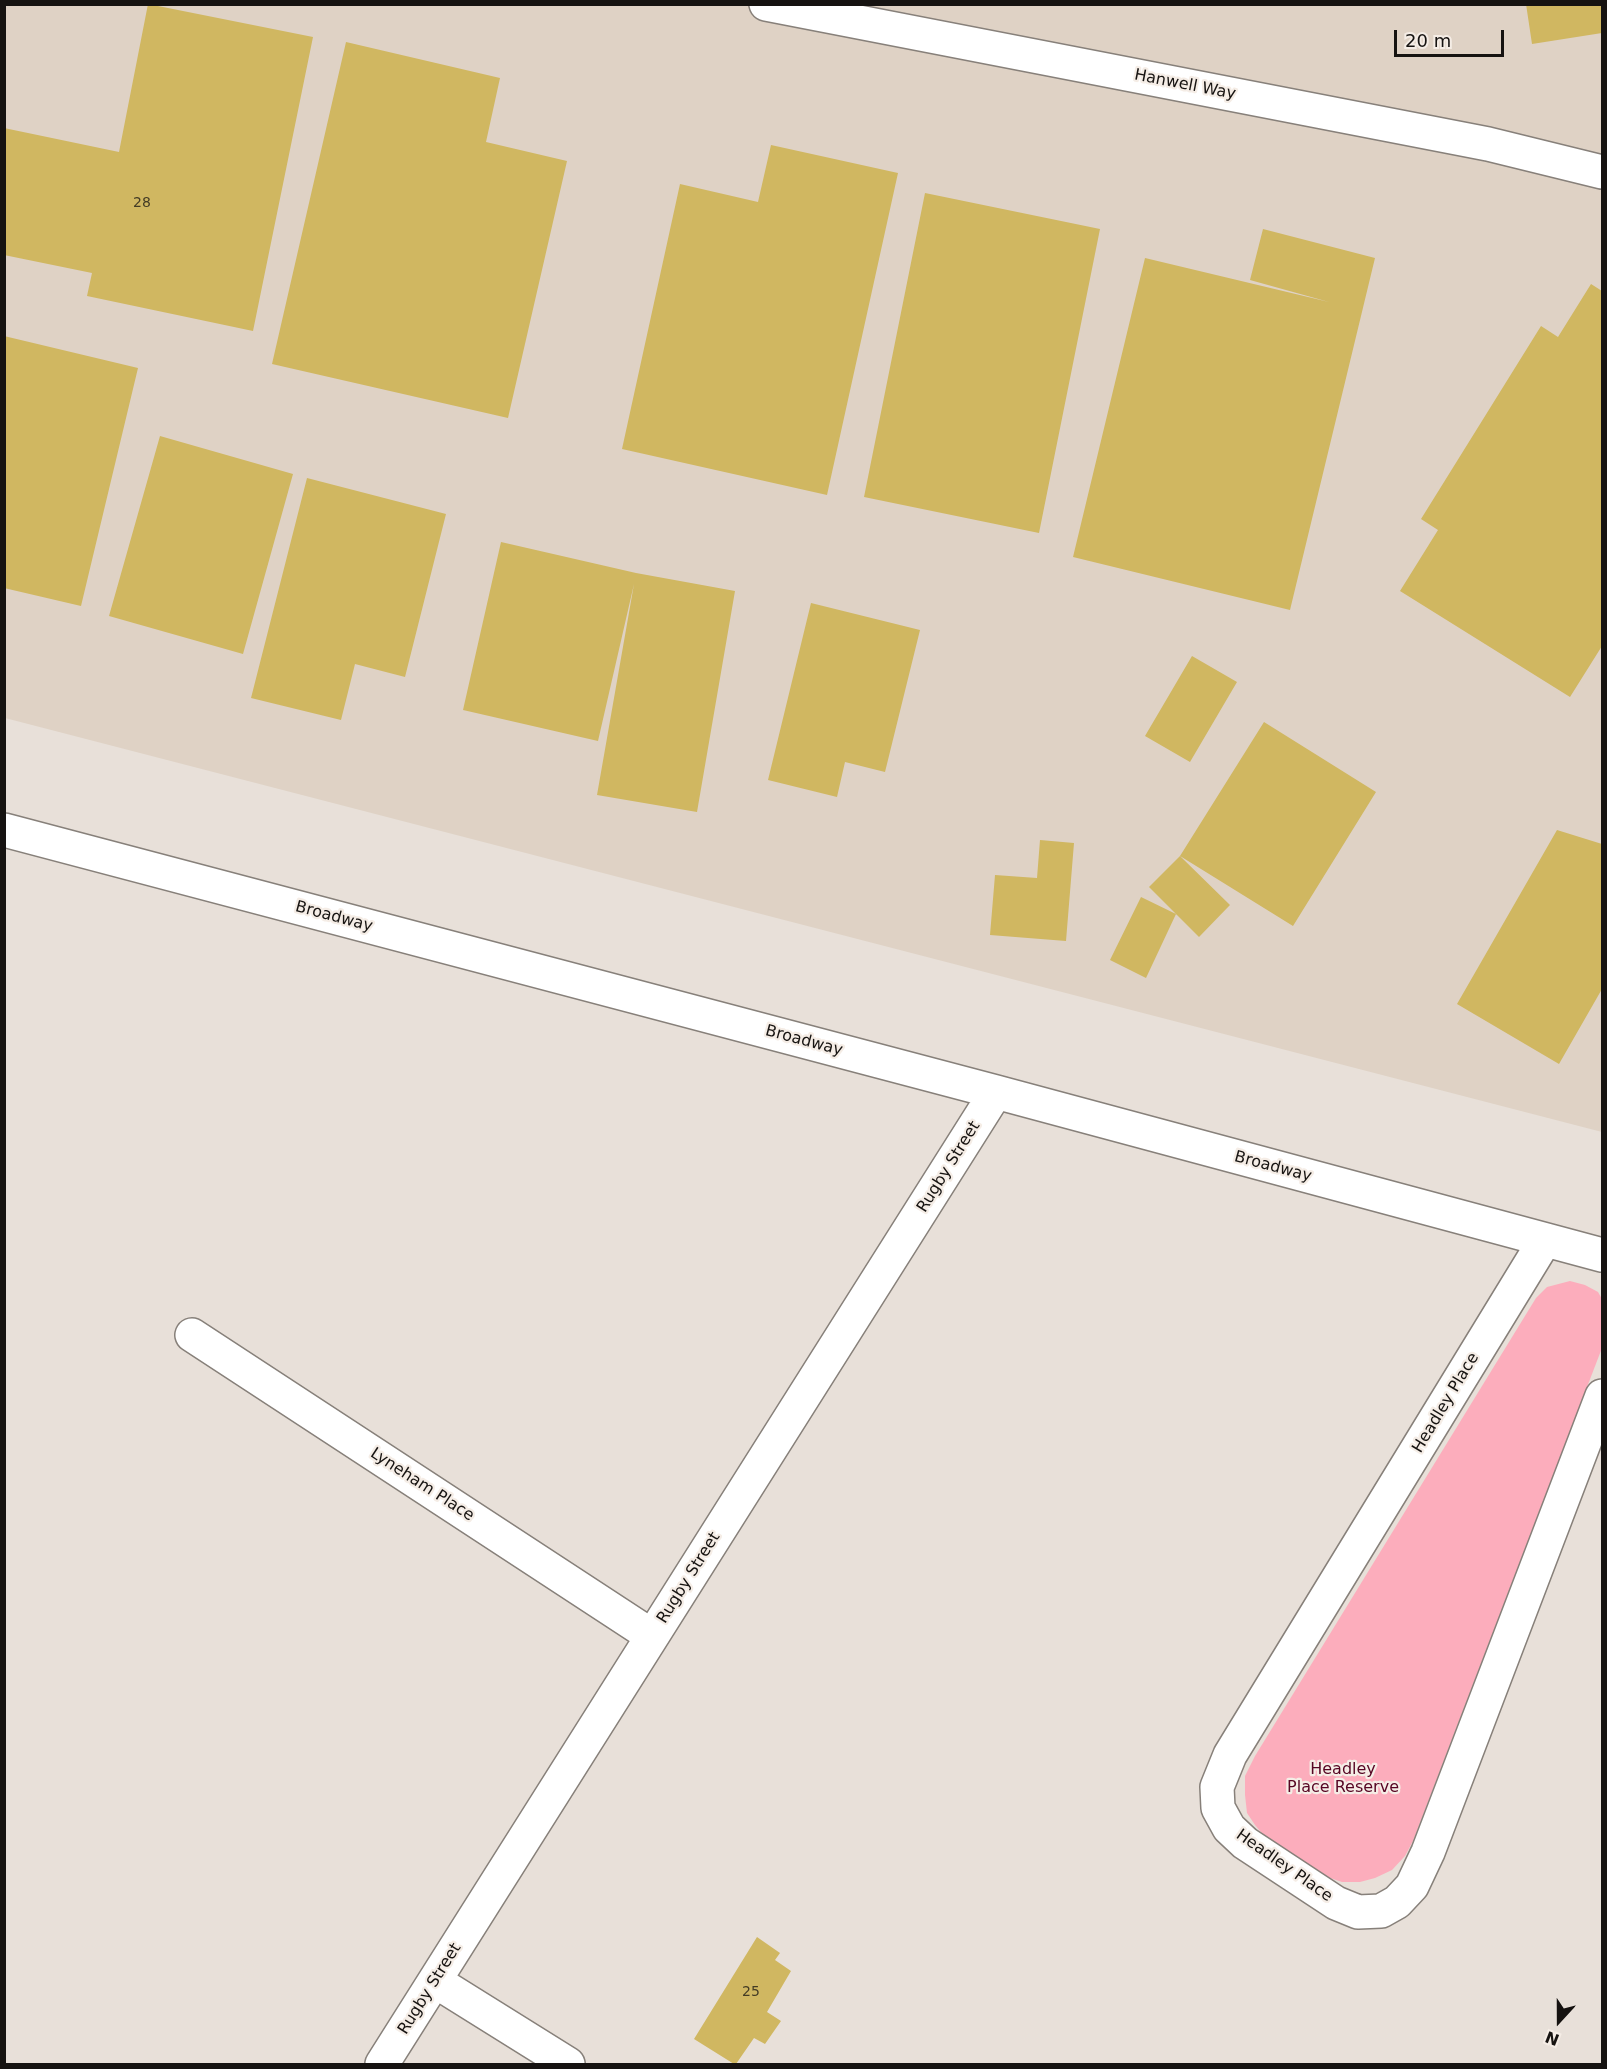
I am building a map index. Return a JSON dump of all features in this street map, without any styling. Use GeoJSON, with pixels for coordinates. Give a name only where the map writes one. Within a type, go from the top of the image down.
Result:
{"type":"FeatureCollection","features":[{"type":"Feature","properties":{"kind":"street","name":"Hanwell Way"},"geometry":{"type":"LineString","coordinates":[[766,4],[1488,144],[1602,172]]}},
{"type":"Feature","properties":{"kind":"street","name":"Broadway"},"geometry":{"type":"LineString","coordinates":[[4,830],[1602,1255]]}},
{"type":"Feature","properties":{"kind":"street","name":"Rugby Street"},"geometry":{"type":"LineString","coordinates":[[382,2064],[996,1092]]}},
{"type":"Feature","properties":{"kind":"street","name":"Headley Place"},"geometry":{"type":"LineString","coordinates":[[1545,1240],[1230,1755],[1216,1787],[1218,1808],[1229,1827],[1245,1843],[1336,1903],[1358,1912],[1381,1911],[1397,1902],[1413,1886],[1602,1396]]}},
{"type":"Feature","properties":{"kind":"street","name":"Lyneham Place"},"geometry":{"type":"LineString","coordinates":[[192,1335],[652,1636]]}},
{"type":"Feature","properties":{"kind":"street"},"geometry":{"type":"LineString","coordinates":[[435,1981],[568,2064]]}},
{"type":"Feature","properties":{"kind":"shaded area"},"geometry":{"type":"Polygon","coordinates":[[[4,5],[1602,5],[1602,1132],[5,718],[4,5]]]}},
{"type":"Feature","properties":{"kind":"green space","name":"Headley Place Reserve"},"geometry":{"type":"Polygon","coordinates":[[[1570,1281],[1598,1292],[1602,1299],[1602,1348],[1413,1841],[1405,1856],[1392,1870],[1375,1878],[1360,1882],[1342,1882],[1324,1876],[1265,1837],[1255,1825],[1247,1813],[1245,1776],[1255,1756],[1536,1298],[1547,1287],[1570,1281]]]}},
{"type":"Feature","properties":{"kind":"building"},"geometry":{"type":"Polygon","coordinates":[[[148,4],[313,37],[253,331],[87,296],[92,273],[4,255],[4,128],[119,152],[148,4]]]}},
{"type":"Feature","properties":{"kind":"building"},"geometry":{"type":"Polygon","coordinates":[[[1526,4],[1602,4],[1602,33],[1532,44],[1526,4]]]}},
{"type":"Feature","properties":{"kind":"building"},"geometry":{"type":"Polygon","coordinates":[[[346,42],[500,78],[486,142],[567,161],[508,418],[272,364],[346,42]]]}},
{"type":"Feature","properties":{"kind":"building"},"geometry":{"type":"Polygon","coordinates":[[[771,145],[898,173],[827,495],[622,449],[680,184],[758,202],[771,145]]]}},
{"type":"Feature","properties":{"kind":"building"},"geometry":{"type":"Polygon","coordinates":[[[925,193],[1100,229],[1039,533],[864,497],[925,193]]]}},
{"type":"Feature","properties":{"kind":"building"},"geometry":{"type":"Polygon","coordinates":[[[1263,229],[1375,258],[1290,610],[1073,557],[1145,258],[1329,302],[1250,280],[1263,229]]]}},
{"type":"Feature","properties":{"kind":"building"},"geometry":{"type":"Polygon","coordinates":[[[1591,284],[1602,291],[1602,646],[1570,697],[1400,591],[1438,530],[1421,519],[1541,326],[1558,337],[1591,284]]]}},
{"type":"Feature","properties":{"kind":"building"},"geometry":{"type":"Polygon","coordinates":[[[4,336],[138,368],[81,606],[4,588],[4,336]]]}},
{"type":"Feature","properties":{"kind":"building"},"geometry":{"type":"Polygon","coordinates":[[[160,436],[293,474],[243,654],[109,616],[160,436]]]}},
{"type":"Feature","properties":{"kind":"building"},"geometry":{"type":"Polygon","coordinates":[[[307,478],[446,514],[405,677],[355,664],[341,720],[251,698],[307,478]]]}},
{"type":"Feature","properties":{"kind":"building"},"geometry":{"type":"Polygon","coordinates":[[[501,542],[636,573],[735,591],[697,812],[597,795],[634,584],[598,741],[463,710],[501,542]]]}},
{"type":"Feature","properties":{"kind":"building"},"geometry":{"type":"Polygon","coordinates":[[[811,603],[920,630],[885,772],[845,762],[837,797],[768,780],[811,603]]]}},
{"type":"Feature","properties":{"kind":"building"},"geometry":{"type":"Polygon","coordinates":[[[1192,656],[1237,682],[1190,762],[1145,736],[1192,656]]]}},
{"type":"Feature","properties":{"kind":"building"},"geometry":{"type":"Polygon","coordinates":[[[1264,722],[1376,792],[1293,926],[1180,856],[1264,722]]]}},
{"type":"Feature","properties":{"kind":"building"},"geometry":{"type":"Polygon","coordinates":[[[1557,830],[1602,844],[1602,989],[1559,1064],[1457,1004],[1557,830]]]}},
{"type":"Feature","properties":{"kind":"building"},"geometry":{"type":"Polygon","coordinates":[[[1040,840],[1074,843],[1066,941],[990,935],[995,875],[1037,878],[1040,840]]]}},
{"type":"Feature","properties":{"kind":"building"},"geometry":{"type":"Polygon","coordinates":[[[1180,856],[1230,905],[1199,937],[1149,887],[1180,856]]]}},
{"type":"Feature","properties":{"kind":"building"},"geometry":{"type":"Polygon","coordinates":[[[1141,897],[1176,914],[1146,978],[1110,960],[1141,897]]]}},
{"type":"Feature","properties":{"kind":"building"},"geometry":{"type":"Polygon","coordinates":[[[757,1937],[780,1953],[775,1960],[791,1971],[767,2012],[781,2021],[765,2044],[754,2038],[734,2064],[694,2039],[757,1937]]]}}]}
